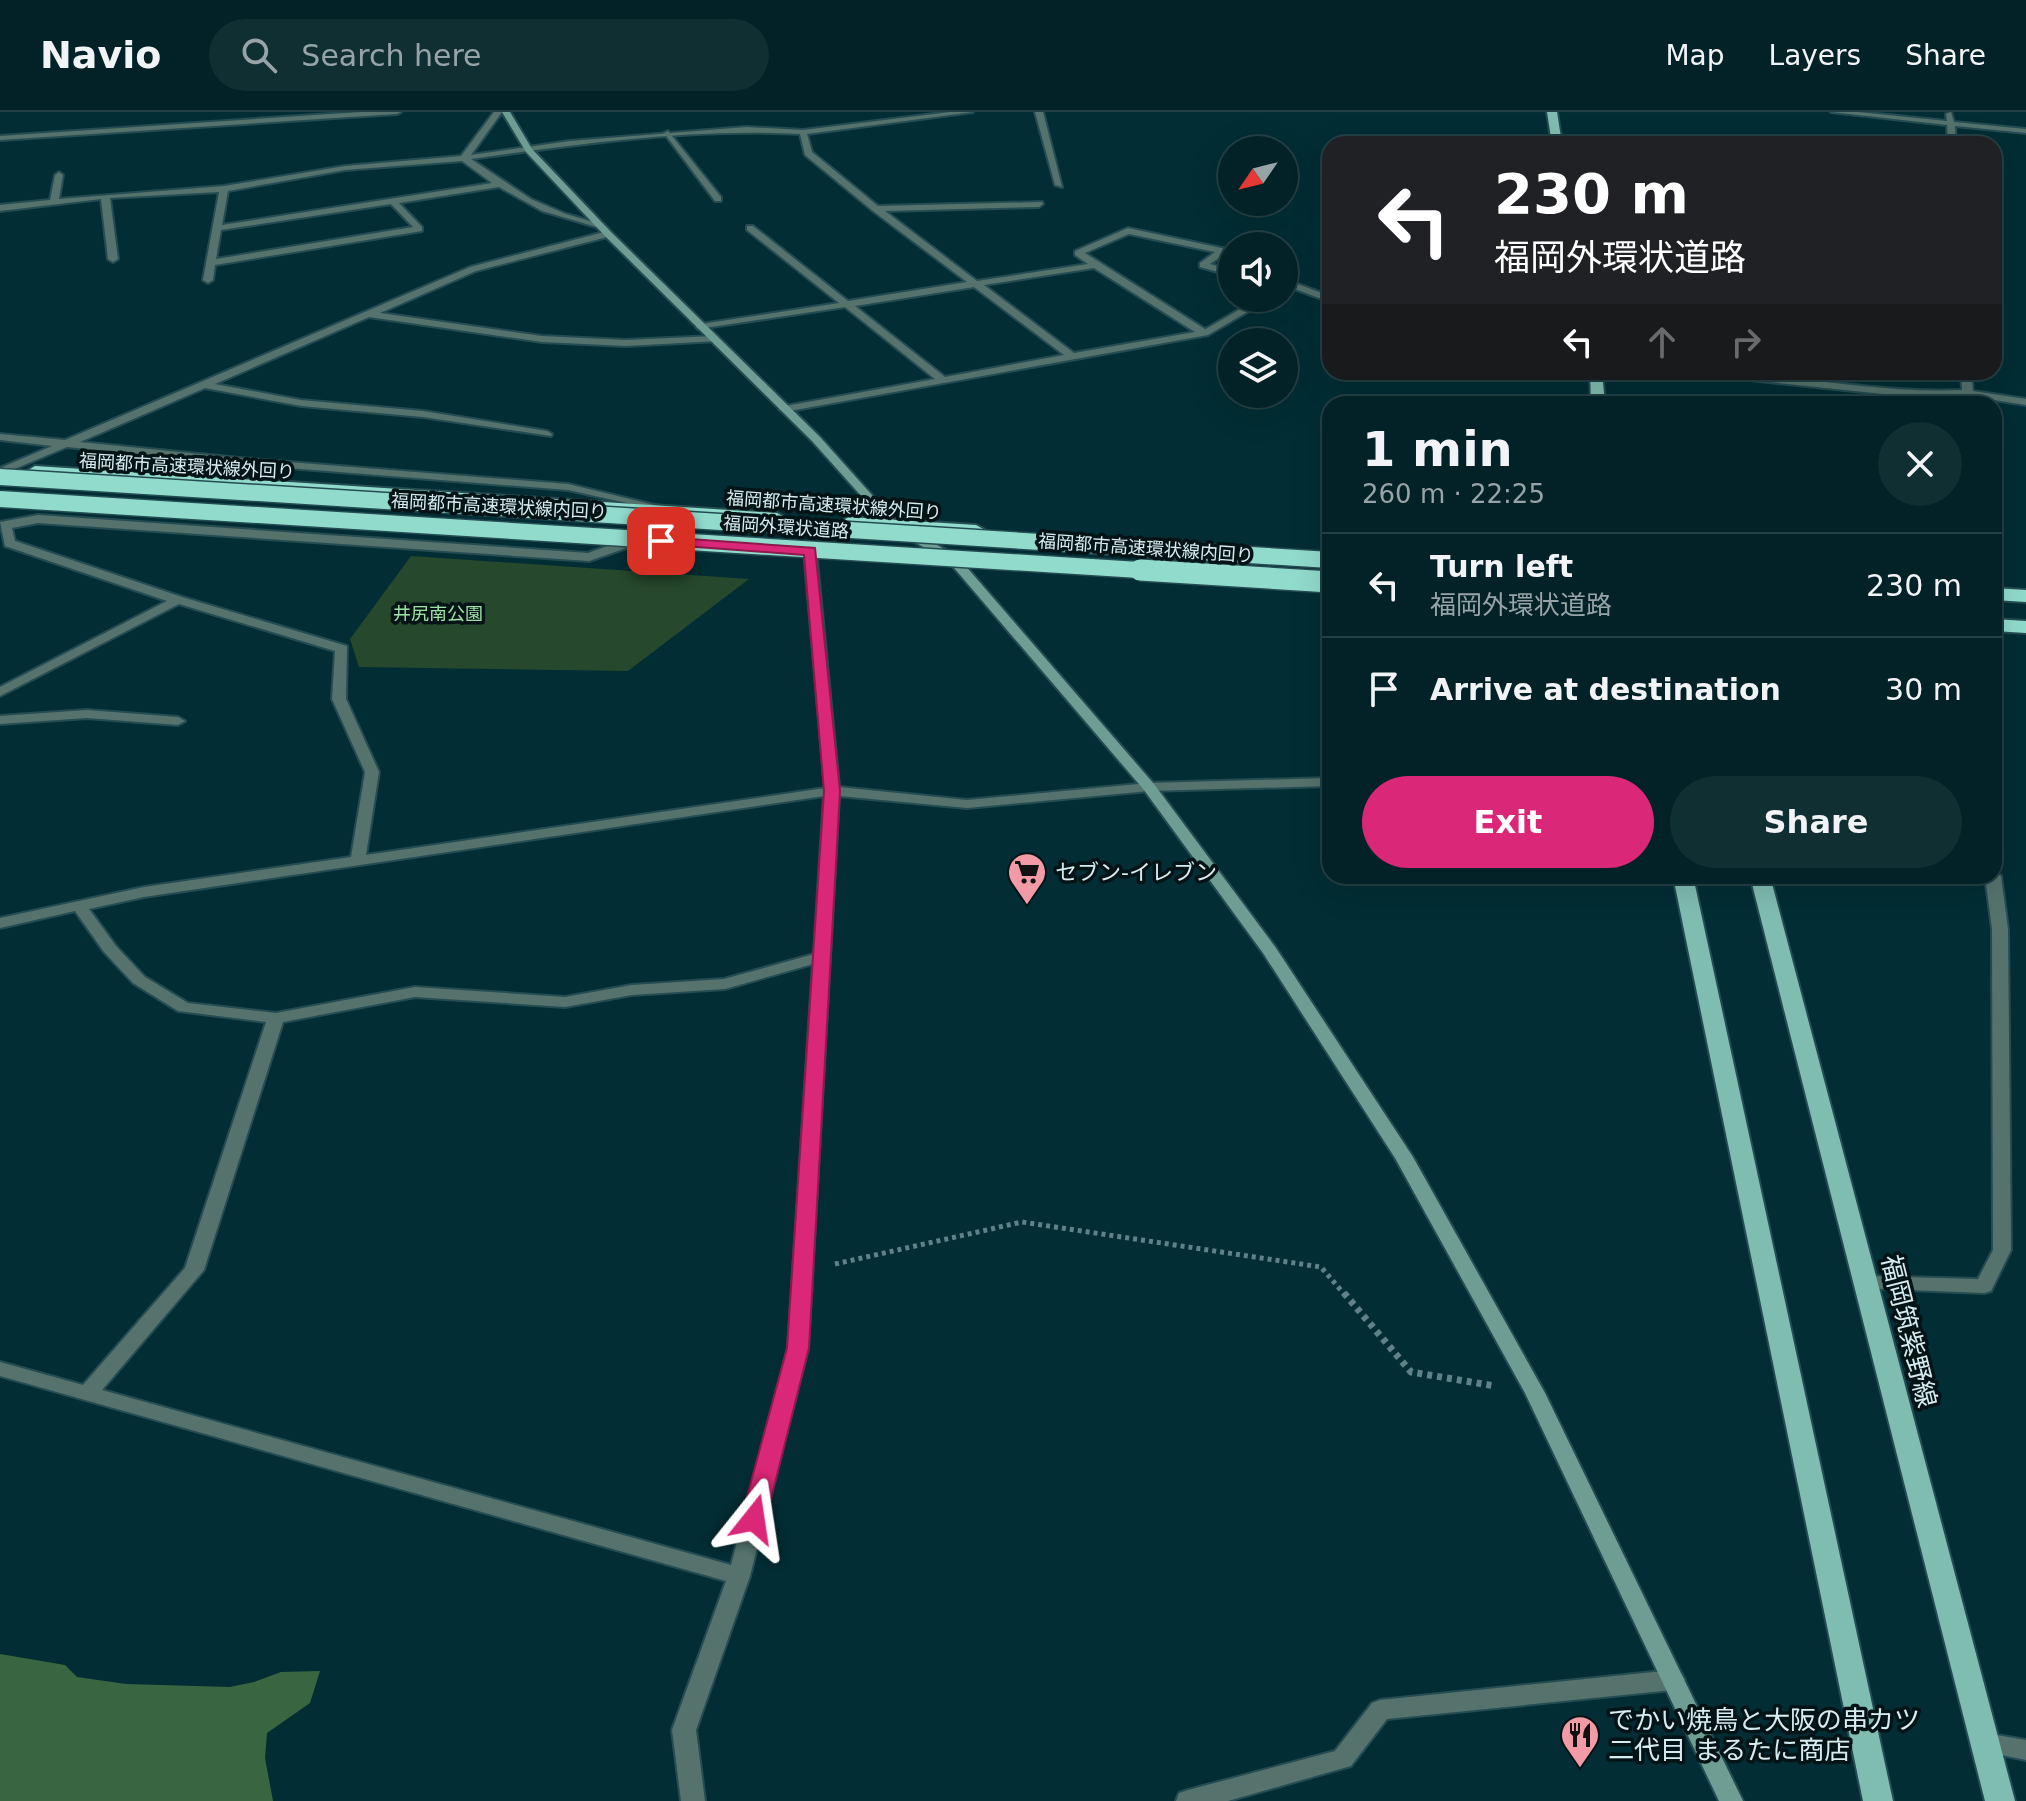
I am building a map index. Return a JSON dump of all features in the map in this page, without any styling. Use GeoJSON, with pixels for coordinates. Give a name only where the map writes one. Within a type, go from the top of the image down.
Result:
{"type":"FeatureCollection","features":[{"type":"Feature","properties":{"kind":"highway","name":"福岡外環状道路"},"geometry":{"type":"LineString","coordinates":[[1,472],[659,509],[1322,552]]}},
{"type":"Feature","properties":{"kind":"highway","name":"福岡都市高速環状線外回り"},"geometry":{"type":"LineString","coordinates":[[1,472],[1322,559]]}},
{"type":"Feature","properties":{"kind":"highway","name":"福岡外環状道路"},"geometry":{"type":"LineString","coordinates":[[0,498],[1322,583]]}},
{"type":"Feature","properties":{"kind":"highway","name":"福岡都市高速環状線内回り"},"geometry":{"type":"LineString","coordinates":[[0,498],[599,534],[1322,583]]}},
{"type":"Feature","properties":{"kind":"highway"},"geometry":{"type":"LineString","coordinates":[[2002,595],[2026,599]]}},
{"type":"Feature","properties":{"kind":"highway"},"geometry":{"type":"LineString","coordinates":[[2002,600],[2026,599]]}},
{"type":"Feature","properties":{"kind":"highway"},"geometry":{"type":"LineString","coordinates":[[2002,626],[2026,627]]}},
{"type":"Feature","properties":{"kind":"highway"},"geometry":{"type":"LineString","coordinates":[[2002,634],[2026,635]]}},
{"type":"Feature","properties":{"kind":"main road"},"geometry":{"type":"LineString","coordinates":[[1552,112],[1556,136]]}},
{"type":"Feature","properties":{"kind":"main road"},"geometry":{"type":"LineString","coordinates":[[1685,884],[1878,1801]]}},
{"type":"Feature","properties":{"kind":"main road","name":"福岡筑紫野線"},"geometry":{"type":"LineString","coordinates":[[1762,884],[2000,1801]]}},
{"type":"Feature","properties":{"kind":"street"},"geometry":{"type":"LineString","coordinates":[[0,138],[397,112]]}},
{"type":"Feature","properties":{"kind":"street"},"geometry":{"type":"LineString","coordinates":[[464,158],[498,112]]}},
{"type":"Feature","properties":{"kind":"street"},"geometry":{"type":"LineString","coordinates":[[506,112],[529,150],[701,327],[816,439],[893,525],[953,559],[1149,787],[1270,951],[1404,1157],[1535,1393],[1731,1801]]}},
{"type":"Feature","properties":{"kind":"street"},"geometry":{"type":"LineString","coordinates":[[0,208],[105,196],[224,189],[345,168],[464,158],[668,133],[746,129],[803,132],[969,112]]}},
{"type":"Feature","properties":{"kind":"street"},"geometry":{"type":"LineString","coordinates":[[1039,112],[1059,185]]}},
{"type":"Feature","properties":{"kind":"street"},"geometry":{"type":"LineString","coordinates":[[1835,112],[2026,131]]}},
{"type":"Feature","properties":{"kind":"street"},"geometry":{"type":"LineString","coordinates":[[1950,112],[1952,136]]}},
{"type":"Feature","properties":{"kind":"street"},"geometry":{"type":"LineString","coordinates":[[803,132],[808,153],[972,284],[1074,358]]}},
{"type":"Feature","properties":{"kind":"street"},"geometry":{"type":"LineString","coordinates":[[668,133],[718,199]]}},
{"type":"Feature","properties":{"kind":"street"},"geometry":{"type":"LineString","coordinates":[[464,158],[497,185],[573,221],[604,229]]}},
{"type":"Feature","properties":{"kind":"street"},"geometry":{"type":"LineString","coordinates":[[54,201],[59,175]]}},
{"type":"Feature","properties":{"kind":"street"},"geometry":{"type":"LineString","coordinates":[[219,228],[497,185]]}},
{"type":"Feature","properties":{"kind":"street"},"geometry":{"type":"LineString","coordinates":[[208,280],[224,189]]}},
{"type":"Feature","properties":{"kind":"street"},"geometry":{"type":"LineString","coordinates":[[105,196],[113,259]]}},
{"type":"Feature","properties":{"kind":"street"},"geometry":{"type":"LineString","coordinates":[[211,263],[419,229],[393,201]]}},
{"type":"Feature","properties":{"kind":"street"},"geometry":{"type":"LineString","coordinates":[[876,209],[1039,204]]}},
{"type":"Feature","properties":{"kind":"street"},"geometry":{"type":"LineString","coordinates":[[750,228],[944,381]]}},
{"type":"Feature","properties":{"kind":"street"},"geometry":{"type":"LineString","coordinates":[[1,472],[473,269],[604,229]]}},
{"type":"Feature","properties":{"kind":"street"},"geometry":{"type":"LineString","coordinates":[[1204,333],[1078,253],[1128,231],[1218,250]]}},
{"type":"Feature","properties":{"kind":"street"},"geometry":{"type":"LineString","coordinates":[[1218,254],[1203,265],[1218,269]]}},
{"type":"Feature","properties":{"kind":"street"},"geometry":{"type":"LineString","coordinates":[[701,327],[1096,265]]}},
{"type":"Feature","properties":{"kind":"street"},"geometry":{"type":"LineString","coordinates":[[1298,289],[1322,296]]}},
{"type":"Feature","properties":{"kind":"street"},"geometry":{"type":"LineString","coordinates":[[784,409],[1204,333],[1241,312]]}},
{"type":"Feature","properties":{"kind":"street"},"geometry":{"type":"LineString","coordinates":[[368,314],[542,339],[626,343],[714,339]]}},
{"type":"Feature","properties":{"kind":"street"},"geometry":{"type":"LineString","coordinates":[[1766,380],[1891,396]]}},
{"type":"Feature","properties":{"kind":"street"},"geometry":{"type":"LineString","coordinates":[[1967,380],[1968,393]]}},
{"type":"Feature","properties":{"kind":"street"},"geometry":{"type":"LineString","coordinates":[[206,385],[301,403],[423,414],[547,434]]}},
{"type":"Feature","properties":{"kind":"street"},"geometry":{"type":"LineString","coordinates":[[1948,396],[1968,393],[1987,396]]}},
{"type":"Feature","properties":{"kind":"street"},"geometry":{"type":"LineString","coordinates":[[2002,398],[2026,402]]}},
{"type":"Feature","properties":{"kind":"street"},"geometry":{"type":"LineString","coordinates":[[0,437],[68,441],[239,461],[568,487],[659,509]]}},
{"type":"Feature","properties":{"kind":"street"},"geometry":{"type":"LineString","coordinates":[[358,860],[372,772],[339,699],[342,649],[178,600],[9,543],[3,526],[38,519],[589,557],[637,540]]}},
{"type":"Feature","properties":{"kind":"street"},"geometry":{"type":"LineString","coordinates":[[693,1801],[684,1730],[739,1576],[798,1348],[832,791],[810,551]]}},
{"type":"Feature","properties":{"kind":"street"},"geometry":{"type":"LineString","coordinates":[[0,692],[178,600]]}},
{"type":"Feature","properties":{"kind":"street"},"geometry":{"type":"LineString","coordinates":[[0,720],[87,714],[178,721]]}},
{"type":"Feature","properties":{"kind":"street"},"geometry":{"type":"LineString","coordinates":[[0,923],[144,892],[832,791],[967,804],[1149,787],[1322,782]]}},
{"type":"Feature","properties":{"kind":"street"},"geometry":{"type":"LineString","coordinates":[[1866,1283],[1984,1286],[2002,1250],[2000,929],[1994,884]]}},
{"type":"Feature","properties":{"kind":"street"},"geometry":{"type":"LineString","coordinates":[[79,906],[110,949],[139,980],[184,1007],[276,1018],[415,992],[565,1002],[632,990],[725,984],[822,957]]}},
{"type":"Feature","properties":{"kind":"street"},"geometry":{"type":"LineString","coordinates":[[88,1393],[194,1270],[276,1018]]}},
{"type":"Feature","properties":{"kind":"street"},"geometry":{"type":"LineString","coordinates":[[0,1369],[739,1576]]}},
{"type":"Feature","properties":{"kind":"street"},"geometry":{"type":"LineString","coordinates":[[1188,1801],[1343,1759],[1380,1710],[1673,1680]]}},
{"type":"Feature","properties":{"kind":"street"},"geometry":{"type":"LineString","coordinates":[[1985,1743],[2026,1750]]}},
{"type":"Feature","properties":{"kind":"path"},"geometry":{"type":"LineString","coordinates":[[803,1271],[1022,1222],[1321,1267],[1411,1372],[1535,1393]]}},
{"type":"Feature","properties":{"kind":"green space","name":"井尻南公園"},"geometry":{"type":"Polygon","coordinates":[[[411,556],[749,579],[628,671],[359,667],[350,639],[411,556]]]}},
{"type":"Feature","properties":{"kind":"green space"},"geometry":{"type":"Polygon","coordinates":[[[0,1654],[65,1665],[77,1677],[126,1684],[230,1687],[281,1672],[320,1671],[310,1703],[267,1733],[265,1758],[273,1801],[0,1801],[0,1654]]]}},
{"type":"Feature","properties":{"kind":"place","name":"セブン-イレブン"},"geometry":{"type":"Point","coordinates":[1027,906]}},
{"type":"Feature","properties":{"kind":"place","name":"でかい焼鳥と大阪の串カツ 二代目 まるたに商店"},"geometry":{"type":"Point","coordinates":[1580,1769]}},
{"type":"Feature","properties":{"kind":"route"},"geometry":{"type":"LineString","coordinates":[[661,541],[810,551],[832,791],[798,1348],[754,1519]]}}]}
